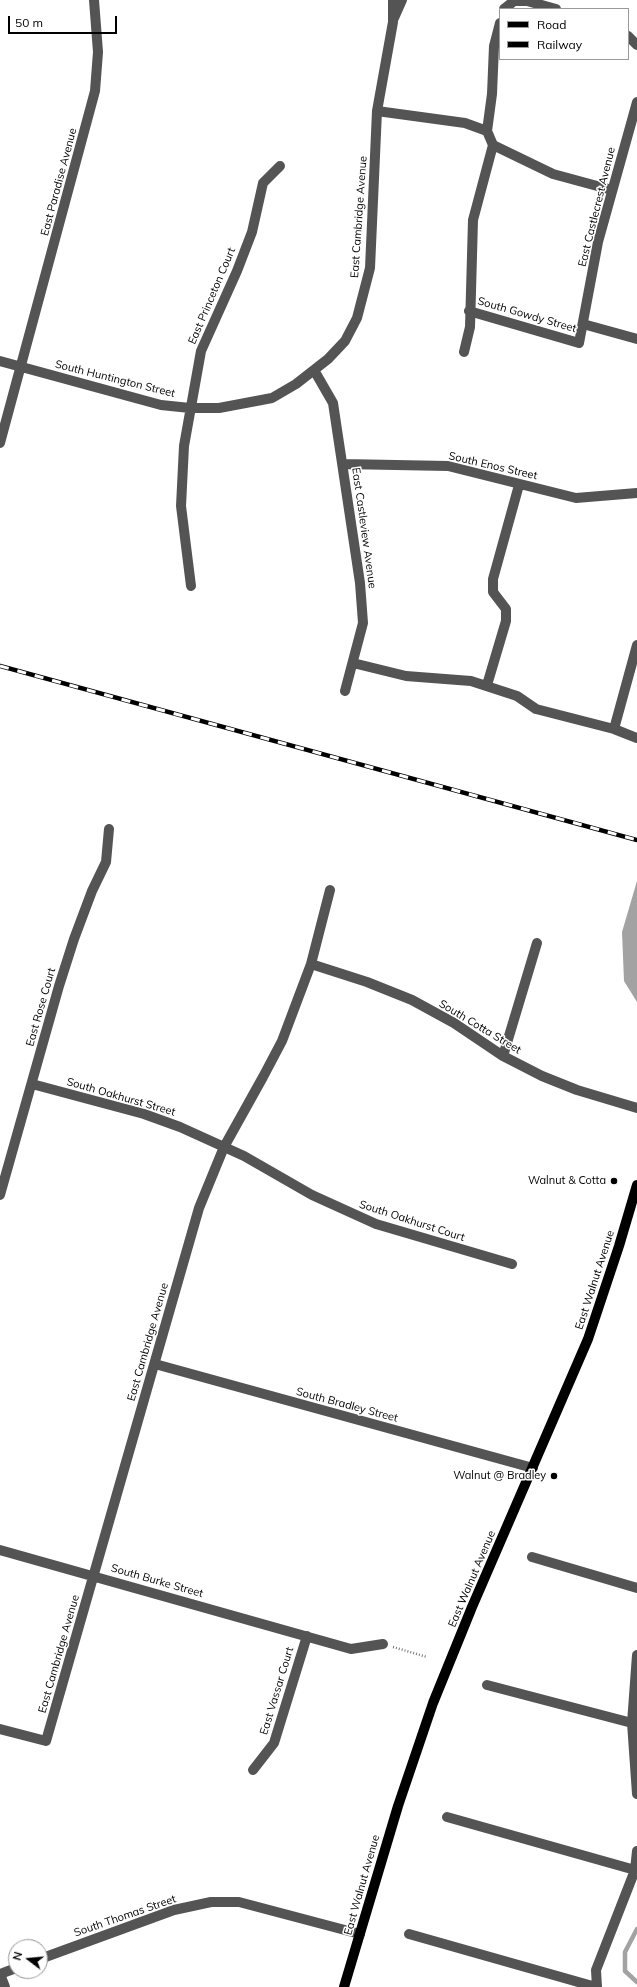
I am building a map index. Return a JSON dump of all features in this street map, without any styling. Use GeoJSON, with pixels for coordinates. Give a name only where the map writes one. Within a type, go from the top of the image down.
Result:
{"type":"FeatureCollection","features":[{"type":"Feature","properties":{"kind":"main road","name":"East Walnut Avenue"},"geometry":{"type":"LineString","coordinates":[[344,1987],[398,1806],[433,1703],[469,1614],[588,1339],[619,1246],[637,1185]]}},
{"type":"Feature","properties":{"kind":"street","name":"East Paradise Avenue"},"geometry":{"type":"LineString","coordinates":[[0,443],[95,91],[98,52],[94,0]]}},
{"type":"Feature","properties":{"kind":"street","name":"East Cambridge Avenue"},"geometry":{"type":"LineString","coordinates":[[272,398],[296,384],[314,370],[345,341],[357,318],[370,268],[377,111],[393,22],[393,0]]}},
{"type":"Feature","properties":{"kind":"street","name":"East Cambridge Avenue"},"geometry":{"type":"LineString","coordinates":[[393,22],[402,0]]}},
{"type":"Feature","properties":{"kind":"street"},"geometry":{"type":"LineString","coordinates":[[505,8],[514,1],[527,1],[552,8]]}},
{"type":"Feature","properties":{"kind":"street"},"geometry":{"type":"LineString","coordinates":[[464,352],[470,327],[469,311],[473,220],[493,145],[487,131],[492,94],[494,46],[499,27]]}},
{"type":"Feature","properties":{"kind":"street"},"geometry":{"type":"LineString","coordinates":[[629,37],[637,45]]}},
{"type":"Feature","properties":{"kind":"street","name":"East Castlecrest Avenue"},"geometry":{"type":"LineString","coordinates":[[579,343],[598,242],[637,102]]}},
{"type":"Feature","properties":{"kind":"street"},"geometry":{"type":"LineString","coordinates":[[377,111],[465,123],[487,131]]}},
{"type":"Feature","properties":{"kind":"street"},"geometry":{"type":"LineString","coordinates":[[493,145],[553,174],[612,190]]}},
{"type":"Feature","properties":{"kind":"street","name":"East Princeton Court"},"geometry":{"type":"LineString","coordinates":[[191,586],[181,506],[184,446],[201,351],[237,271],[252,232],[263,183],[280,166]]}},
{"type":"Feature","properties":{"kind":"street","name":"South Gowdy Street"},"geometry":{"type":"LineString","coordinates":[[469,311],[579,343]]}},
{"type":"Feature","properties":{"kind":"street","name":"South Gowdy Street"},"geometry":{"type":"LineString","coordinates":[[583,324],[637,339]]}},
{"type":"Feature","properties":{"kind":"street","name":"South Huntington Street"},"geometry":{"type":"LineString","coordinates":[[0,361],[161,405],[190,408],[219,408],[272,398]]}},
{"type":"Feature","properties":{"kind":"street","name":"East Castleview Avenue"},"geometry":{"type":"LineString","coordinates":[[314,370],[333,403],[360,583],[363,623],[345,691]]}},
{"type":"Feature","properties":{"kind":"street","name":"South Enos Street"},"geometry":{"type":"LineString","coordinates":[[343,464],[448,466],[576,498],[637,493]]}},
{"type":"Feature","properties":{"kind":"street"},"geometry":{"type":"LineString","coordinates":[[487,685],[506,620],[506,609],[493,592],[493,578],[519,484]]}},
{"type":"Feature","properties":{"kind":"street"},"geometry":{"type":"LineString","coordinates":[[614,729],[637,645]]}},
{"type":"Feature","properties":{"kind":"street"},"geometry":{"type":"LineString","coordinates":[[353,663],[406,676],[472,681],[517,696],[536,709],[614,729],[637,738]]}},
{"type":"Feature","properties":{"kind":"street","name":"East Rose Court"},"geometry":{"type":"LineString","coordinates":[[0,1195],[59,986],[74,939],[92,891],[106,862],[109,829]]}},
{"type":"Feature","properties":{"kind":"street","name":"East Cambridge Avenue"},"geometry":{"type":"LineString","coordinates":[[0,1729],[46,1741],[199,1208],[224,1147],[282,1041],[311,964],[330,890]]}},
{"type":"Feature","properties":{"kind":"street"},"geometry":{"type":"LineString","coordinates":[[503,1056],[536,943]]}},
{"type":"Feature","properties":{"kind":"street","name":"South Cotta Street"},"geometry":{"type":"LineString","coordinates":[[311,964],[367,982],[412,1000],[454,1023],[503,1056],[542,1076],[577,1090],[637,1108]]}},
{"type":"Feature","properties":{"kind":"street","name":"South Oakhurst Street"},"geometry":{"type":"LineString","coordinates":[[32,1084],[144,1114],[180,1127],[224,1147]]}},
{"type":"Feature","properties":{"kind":"street","name":"South Oakhurst Court"},"geometry":{"type":"LineString","coordinates":[[224,1147],[244,1156],[312,1195],[376,1224],[512,1264]]}},
{"type":"Feature","properties":{"kind":"street","name":"South Bradley Street"},"geometry":{"type":"LineString","coordinates":[[155,1364],[533,1468]]}},
{"type":"Feature","properties":{"kind":"street","name":"South Burke Street"},"geometry":{"type":"LineString","coordinates":[[0,1550],[351,1648],[383,1644]]}},
{"type":"Feature","properties":{"kind":"street"},"geometry":{"type":"LineString","coordinates":[[532,1557],[637,1588]]}},
{"type":"Feature","properties":{"kind":"street","name":"East Vassar Court"},"geometry":{"type":"LineString","coordinates":[[253,1770],[274,1744],[307,1636]]}},
{"type":"Feature","properties":{"kind":"street"},"geometry":{"type":"LineString","coordinates":[[637,1655],[636,1692],[632,1723],[637,1794]]}},
{"type":"Feature","properties":{"kind":"street"},"geometry":{"type":"LineString","coordinates":[[487,1685],[632,1723]]}},
{"type":"Feature","properties":{"kind":"street"},"geometry":{"type":"LineString","coordinates":[[447,1817],[635,1870]]}},
{"type":"Feature","properties":{"kind":"street"},"geometry":{"type":"LineString","coordinates":[[409,1934],[597,1987],[596,1970],[635,1870],[637,1851]]}},
{"type":"Feature","properties":{"kind":"street","name":"South Thomas Street"},"geometry":{"type":"LineString","coordinates":[[48,1956],[174,1910],[211,1902],[239,1902],[360,1934]]}},
{"type":"Feature","properties":{"kind":"street"},"geometry":{"type":"LineString","coordinates":[[0,1974],[5,1987]]}},
{"type":"Feature","properties":{"kind":"path"},"geometry":{"type":"LineString","coordinates":[[383,1644],[427,1657]]}},
{"type":"Feature","properties":{"kind":"shaded area"},"geometry":{"type":"Polygon","coordinates":[[[637,881],[637,1002],[624,981],[622,932],[637,881]]]}},
{"type":"Feature","properties":{"kind":"waterway"},"geometry":{"type":"LineString","coordinates":[[637,1929],[625,1952],[625,1971],[637,1982]]}},
{"type":"Feature","properties":{"kind":"railway"},"geometry":{"type":"LineString","coordinates":[[0,666],[637,840]]}},
{"type":"Feature","properties":{"kind":"place","name":"Walnut & Cotta"},"geometry":{"type":"Point","coordinates":[614,1181]}},
{"type":"Feature","properties":{"kind":"place","name":"Walnut @ Bradley"},"geometry":{"type":"Point","coordinates":[554,1476]}}]}
